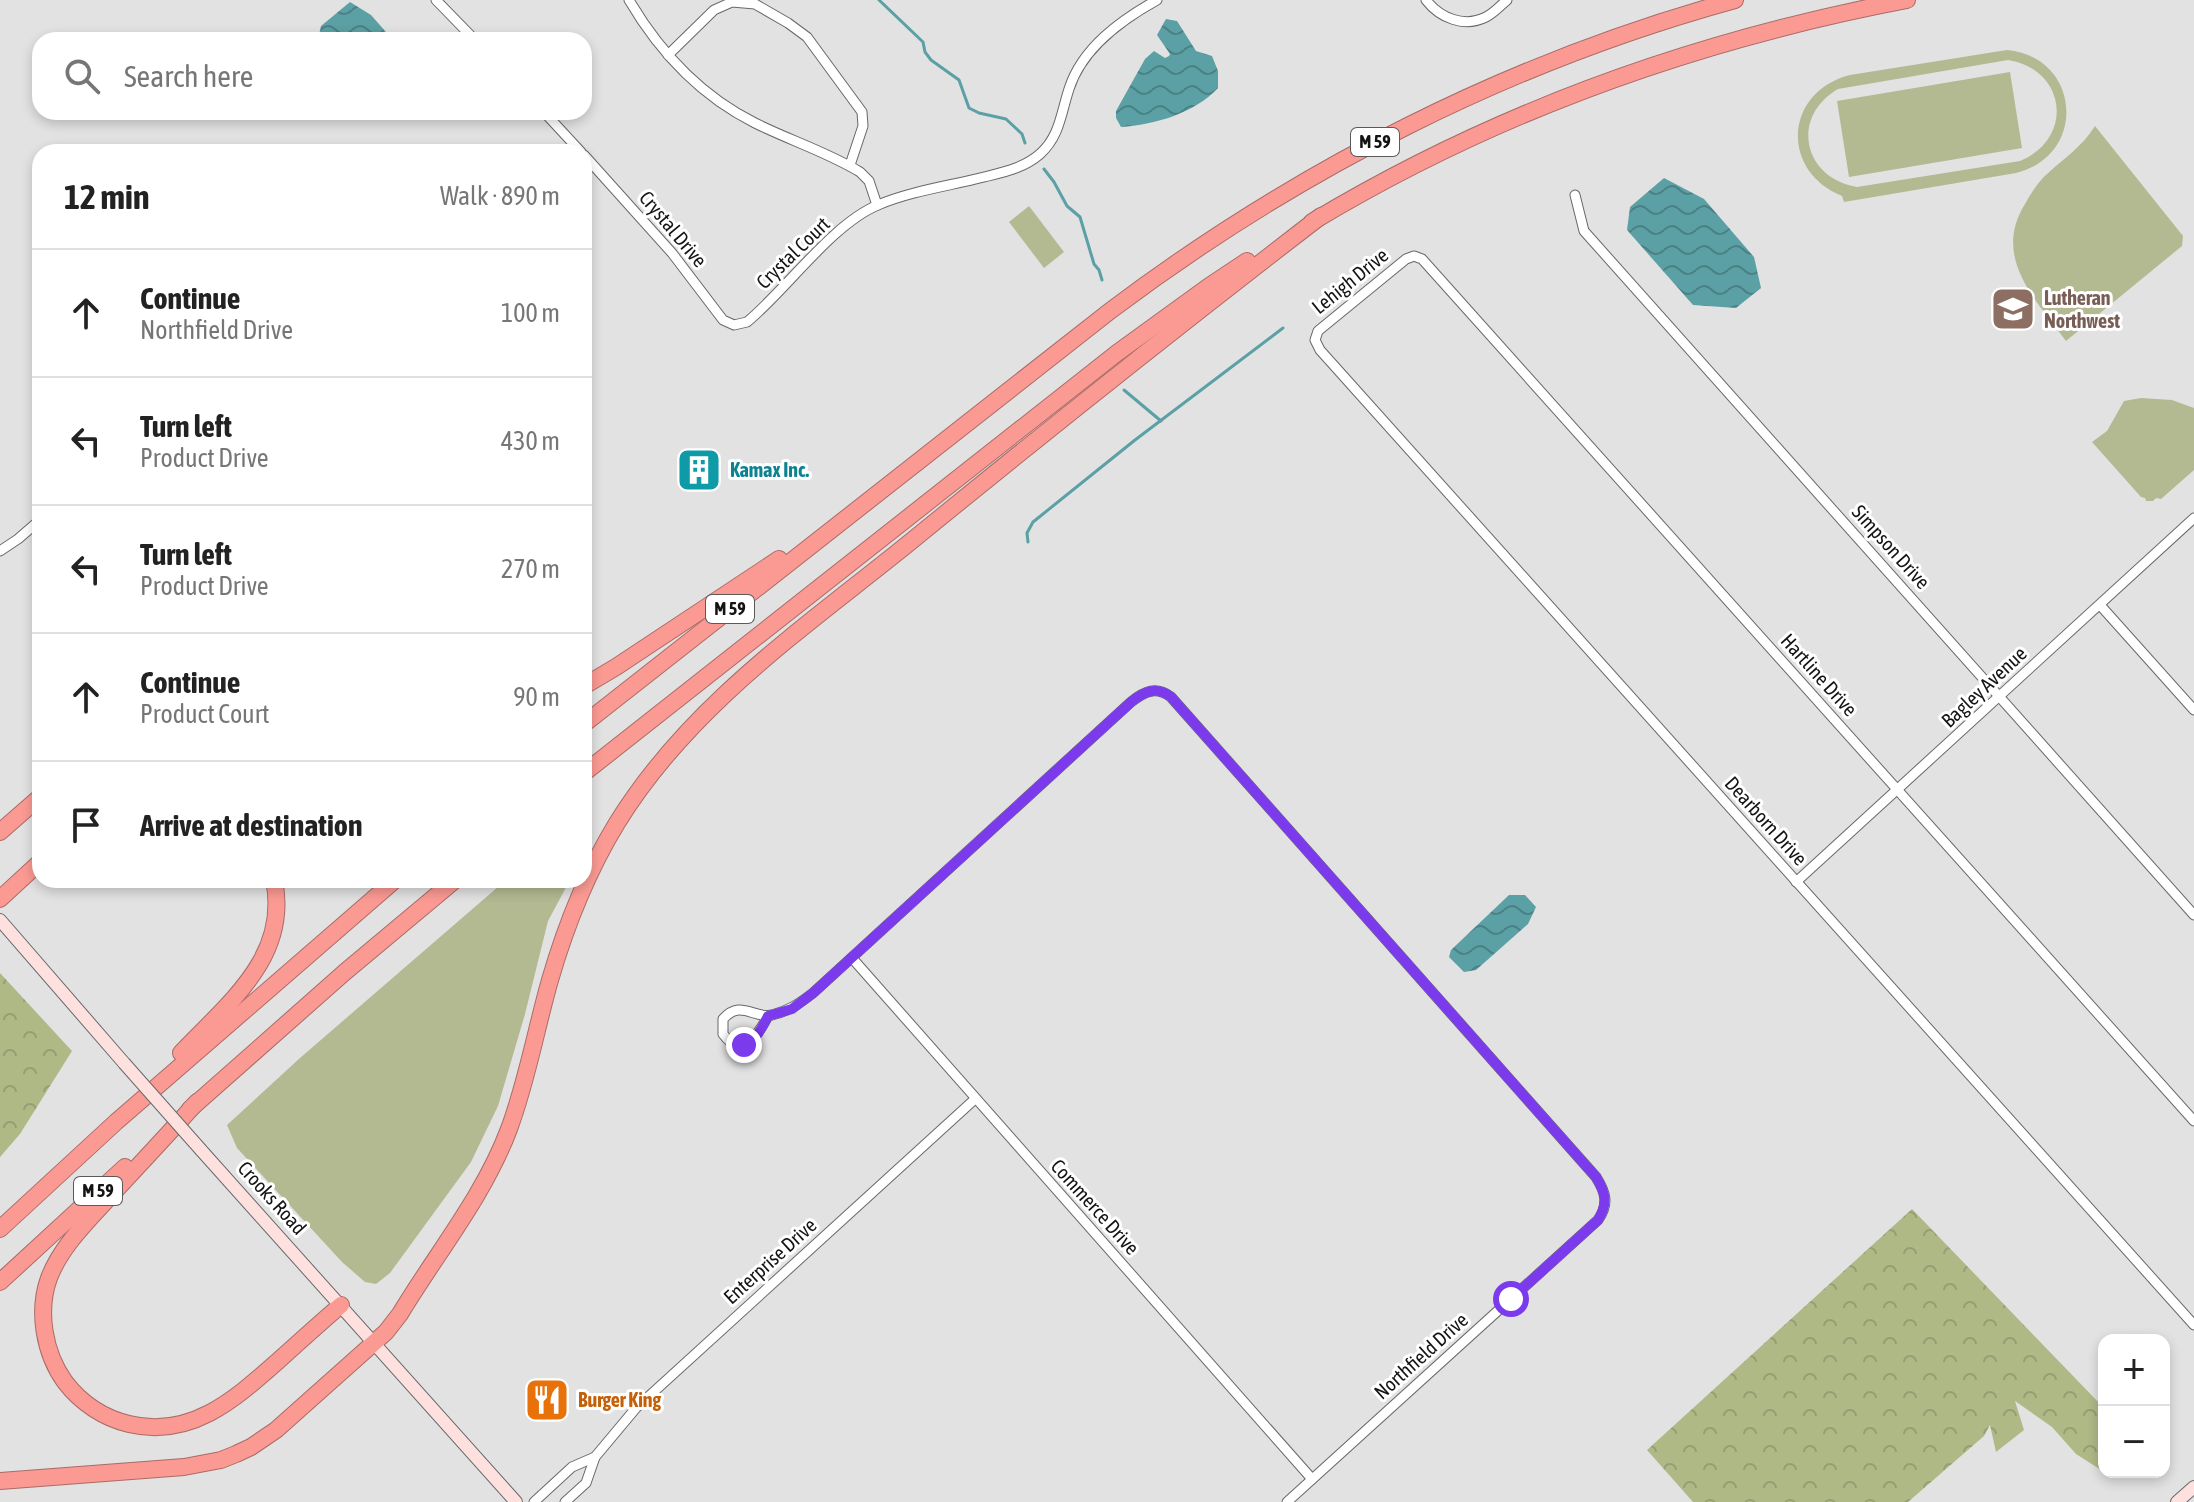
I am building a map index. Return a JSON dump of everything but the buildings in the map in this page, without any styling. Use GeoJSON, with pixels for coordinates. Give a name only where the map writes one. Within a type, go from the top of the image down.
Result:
{"type":"FeatureCollection","features":[{"type":"Feature","properties":{"kind":"highway","name":"M 59"},"geometry":{"type":"LineString","coordinates":[[592,718],[1139,289],[1216,235],[1297,185],[1412,123],[1521,74],[1631,32],[1735,0]]}},
{"type":"Feature","properties":{"kind":"highway","name":"M 59"},"geometry":{"type":"LineString","coordinates":[[592,767],[1117,353],[1208,287],[1321,216],[1421,161],[1489,129],[1606,82],[1747,36],[1907,0]]}},
{"type":"Feature","properties":{"kind":"highway"},"geometry":{"type":"LineString","coordinates":[[592,871],[616,824],[662,759],[705,712],[1140,356],[1321,216]]}},
{"type":"Feature","properties":{"kind":"highway"},"geometry":{"type":"LineString","coordinates":[[592,681],[877,494]]}},
{"type":"Feature","properties":{"kind":"highway"},"geometry":{"type":"LineString","coordinates":[[0,832],[32,804]]}},
{"type":"Feature","properties":{"kind":"highway"},"geometry":{"type":"LineString","coordinates":[[0,899],[32,869]]}},
{"type":"Feature","properties":{"kind":"highway"},"geometry":{"type":"LineString","coordinates":[[116,1122],[240,990],[261,963],[275,925],[275,888]]}},
{"type":"Feature","properties":{"kind":"highway","name":"M 59"},"geometry":{"type":"LineString","coordinates":[[0,1229],[116,1122],[386,888]]}},
{"type":"Feature","properties":{"kind":"highway","name":"M 59"},"geometry":{"type":"LineString","coordinates":[[0,1282],[197,1102],[445,888]]}},
{"type":"Feature","properties":{"kind":"highway"},"geometry":{"type":"LineString","coordinates":[[0,1481],[184,1467],[236,1454],[276,1430],[393,1324],[475,1197],[496,1158],[515,1113],[550,979],[583,888]]}},
{"type":"Feature","properties":{"kind":"highway"},"geometry":{"type":"LineString","coordinates":[[197,1102],[72,1238],[55,1265],[46,1290],[44,1331],[51,1356],[64,1381],[84,1402],[122,1422],[149,1428],[189,1423],[216,1411],[242,1393],[341,1305]]}},
{"type":"Feature","properties":{"kind":"main road","name":"Crooks Road"},"geometry":{"type":"LineString","coordinates":[[0,920],[516,1502]]}},
{"type":"Feature","properties":{"kind":"main road"},"geometry":{"type":"LineString","coordinates":[[2177,1502],[2194,1487]]}},
{"type":"Feature","properties":{"kind":"street"},"geometry":{"type":"LineString","coordinates":[[436,0],[467,32]]}},
{"type":"Feature","properties":{"kind":"street"},"geometry":{"type":"LineString","coordinates":[[629,0],[668,55],[708,94],[752,122],[850,165],[869,181],[877,205],[1009,171],[1039,155],[1050,144],[1060,124],[1068,91],[1085,59],[1113,29],[1157,0]]}},
{"type":"Feature","properties":{"kind":"street"},"geometry":{"type":"LineString","coordinates":[[1426,0],[1438,13],[1463,21],[1485,18],[1507,0]]}},
{"type":"Feature","properties":{"kind":"street"},"geometry":{"type":"LineString","coordinates":[[668,55],[714,10],[725,4],[741,2],[764,8],[807,37],[862,112],[861,137],[850,165]]}},
{"type":"Feature","properties":{"kind":"street","name":"Crystal Drive"},"geometry":{"type":"LineString","coordinates":[[551,120],[573,144]]}},
{"type":"Feature","properties":{"kind":"street","name":"Crystal Drive"},"geometry":{"type":"LineString","coordinates":[[592,165],[672,253],[723,320],[734,325]]}},
{"type":"Feature","properties":{"kind":"street","name":"Simpson Drive"},"geometry":{"type":"LineString","coordinates":[[1575,195],[1584,231],[2194,915]]}},
{"type":"Feature","properties":{"kind":"street","name":"Crystal Court"},"geometry":{"type":"LineString","coordinates":[[734,325],[747,322],[758,313],[833,238],[877,205]]}},
{"type":"Feature","properties":{"kind":"street","name":"Lehigh Drive"},"geometry":{"type":"LineString","coordinates":[[1315,340],[1318,331],[1406,259],[1414,256]]}},
{"type":"Feature","properties":{"kind":"street","name":"Hartline Drive"},"geometry":{"type":"LineString","coordinates":[[1414,256],[1422,259],[1432,270],[2194,1121]]}},
{"type":"Feature","properties":{"kind":"street","name":"Dearborn Drive"},"geometry":{"type":"LineString","coordinates":[[1315,340],[1320,350],[2194,1325]]}},
{"type":"Feature","properties":{"kind":"street","name":"Bagley Avenue"},"geometry":{"type":"LineString","coordinates":[[1796,882],[2194,518]]}},
{"type":"Feature","properties":{"kind":"street"},"geometry":{"type":"LineString","coordinates":[[0,551],[32,527]]}},
{"type":"Feature","properties":{"kind":"street"},"geometry":{"type":"LineString","coordinates":[[2100,605],[2194,710]]}},
{"type":"Feature","properties":{"kind":"street","name":"Northfield Drive"},"geometry":{"type":"LineString","coordinates":[[852,958],[1131,702],[1148,691],[1164,691],[1596,1177],[1606,1199],[1604,1211],[1598,1220],[1287,1502]]}},
{"type":"Feature","properties":{"kind":"street"},"geometry":{"type":"LineString","coordinates":[[768,1016],[761,1031],[744,1045],[733,1044],[723,1034],[722,1021],[733,1011],[738,1009],[768,1016],[792,1009],[852,958]]}},
{"type":"Feature","properties":{"kind":"street","name":"Commerce Drive"},"geometry":{"type":"LineString","coordinates":[[852,958],[1312,1479]]}},
{"type":"Feature","properties":{"kind":"street","name":"Enterprise Drive"},"geometry":{"type":"LineString","coordinates":[[565,1502],[586,1483],[595,1457],[636,1408],[975,1099]]}},
{"type":"Feature","properties":{"kind":"street","name":"Enterprise Drive"},"geometry":{"type":"LineString","coordinates":[[534,1502],[572,1467],[595,1457]]}},
{"type":"Feature","properties":{"kind":"green space"},"geometry":{"type":"Polygon","coordinates":[[[2007,50],[2032,57],[2050,70],[2061,87],[2066,107],[2064,128],[2055,147],[2039,163],[2016,173],[1844,202],[1842,196],[1822,184],[1808,169],[1800,151],[1798,132],[1802,114],[1812,98],[1828,84],[1850,75],[2007,50]],[[2008,60],[1838,89],[1823,101],[1813,115],[1809,145],[1824,172],[1857,187],[2020,161],[2038,150],[2049,137],[2056,121],[2052,90],[2042,76],[2027,66],[2008,60]]]}},
{"type":"Feature","properties":{"kind":"green space"},"geometry":{"type":"Polygon","coordinates":[[[2010,72],[2022,148],[1849,177],[1837,101],[2010,72]]]}},
{"type":"Feature","properties":{"kind":"green space"},"geometry":{"type":"Polygon","coordinates":[[[2095,126],[2183,236],[2182,246],[2066,341],[2022,277],[2015,260],[2013,242],[2016,223],[2035,188],[2095,126]]]}},
{"type":"Feature","properties":{"kind":"green space"},"geometry":{"type":"Polygon","coordinates":[[[1029,206],[1064,252],[1044,268],[1009,222],[1029,206]]]}},
{"type":"Feature","properties":{"kind":"green space"},"geometry":{"type":"Polygon","coordinates":[[[2141,398],[2172,400],[2194,408],[2194,470],[2161,499],[2153,501],[2141,497],[2092,442],[2107,431],[2124,401],[2141,398]]]}},
{"type":"Feature","properties":{"kind":"green space"},"geometry":{"type":"Polygon","coordinates":[[[497,888],[566,888],[548,921],[498,1106],[471,1162],[390,1273],[376,1284],[365,1282],[342,1262],[237,1148],[227,1125],[497,888]]]}},
{"type":"Feature","properties":{"kind":"green space"},"geometry":{"type":"Polygon","coordinates":[[[0,973],[72,1051],[20,1134],[0,1157],[0,973]]]}},
{"type":"Feature","properties":{"kind":"green space"},"geometry":{"type":"Polygon","coordinates":[[[1912,1209],[2098,1402],[2098,1468],[2076,1454],[2052,1427],[2015,1401],[2024,1430],[1996,1452],[1990,1425],[1984,1436],[1908,1502],[1693,1502],[1647,1450],[1912,1209]]]}},
{"type":"Feature","properties":{"kind":"water"},"geometry":{"type":"Polygon","coordinates":[[[350,2],[371,15],[386,32],[320,32],[321,26],[350,2]]]}},
{"type":"Feature","properties":{"kind":"water"},"geometry":{"type":"Polygon","coordinates":[[[1166,19],[1177,21],[1196,51],[1212,56],[1218,71],[1218,88],[1186,111],[1147,124],[1121,127],[1116,111],[1145,59],[1154,51],[1165,58],[1170,54],[1157,35],[1166,19]]]}},
{"type":"Feature","properties":{"kind":"water"},"geometry":{"type":"Polygon","coordinates":[[[1664,178],[1704,199],[1754,257],[1761,288],[1736,308],[1693,305],[1627,230],[1630,207],[1664,178]]]}},
{"type":"Feature","properties":{"kind":"water"},"geometry":{"type":"Polygon","coordinates":[[[1509,895],[1525,895],[1536,907],[1528,924],[1476,970],[1464,972],[1449,957],[1451,950],[1509,895]]]}},
{"type":"Feature","properties":{"kind":"waterway"},"geometry":{"type":"LineString","coordinates":[[879,0],[923,42],[931,60],[959,80],[969,108],[1006,119],[1022,134],[1025,143]]}},
{"type":"Feature","properties":{"kind":"waterway"},"geometry":{"type":"LineString","coordinates":[[1044,169],[1067,206],[1080,217],[1102,280]]}},
{"type":"Feature","properties":{"kind":"waterway"},"geometry":{"type":"LineString","coordinates":[[1028,542],[1027,533],[1033,522],[1283,328]]}},
{"type":"Feature","properties":{"kind":"waterway"},"geometry":{"type":"LineString","coordinates":[[1124,390],[1161,421]]}},
{"type":"Feature","properties":{"kind":"place","name":"Lutheran Northwest"},"geometry":{"type":"Point","coordinates":[2013,309]}},
{"type":"Feature","properties":{"kind":"place","name":"Kamax Inc."},"geometry":{"type":"Point","coordinates":[699,470]}},
{"type":"Feature","properties":{"kind":"place","name":"Burger King"},"geometry":{"type":"Point","coordinates":[547,1400]}},
{"type":"Feature","properties":{"kind":"route"},"geometry":{"type":"LineString","coordinates":[[744,1045],[761,1031],[768,1016],[792,1009],[813,993],[1131,702],[1148,691],[1164,691],[1603,1188],[1606,1199],[1604,1211],[1598,1220],[1511,1299]]}}]}
